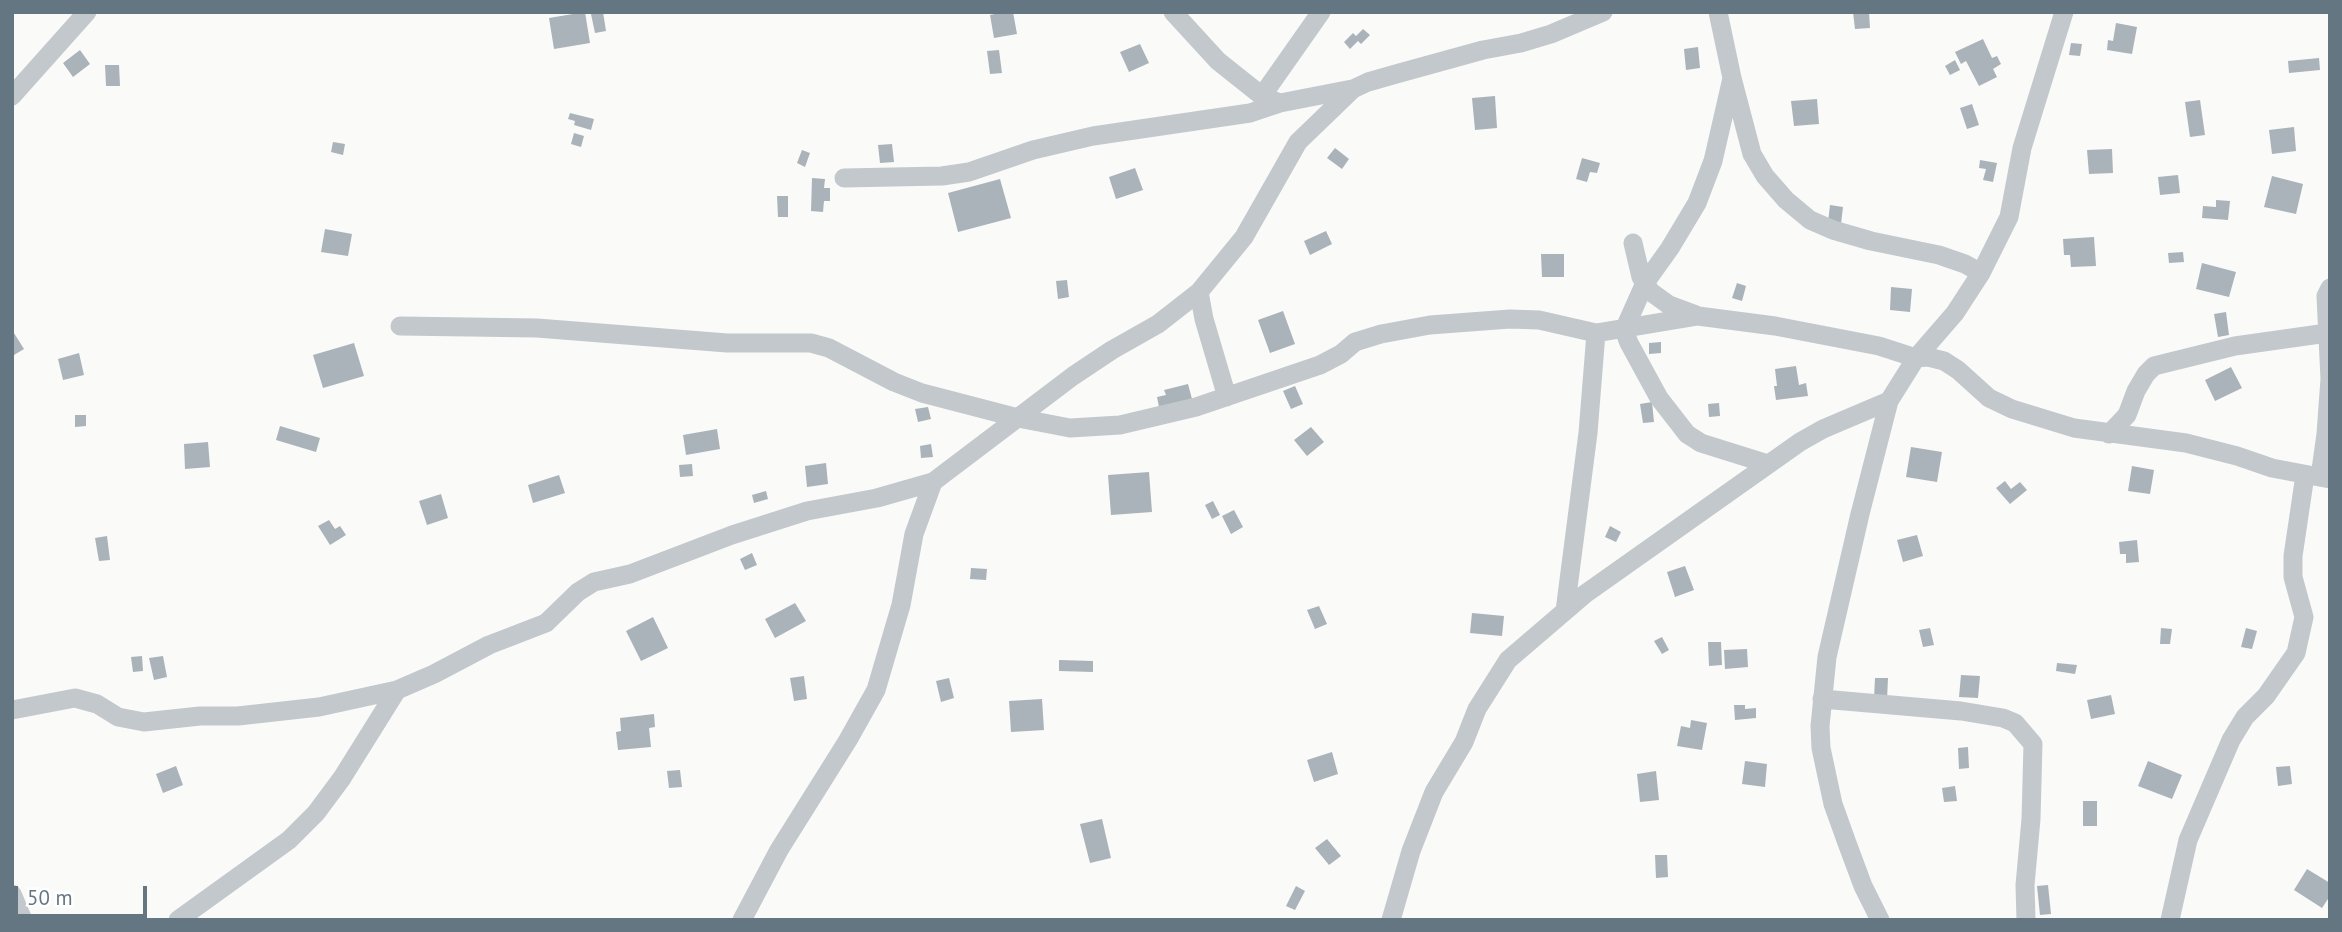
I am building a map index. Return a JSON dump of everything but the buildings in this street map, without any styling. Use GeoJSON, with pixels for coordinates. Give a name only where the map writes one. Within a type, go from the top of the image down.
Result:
{"type":"FeatureCollection","features":[{"type":"Feature","properties":{"kind":"street"},"geometry":{"type":"LineString","coordinates":[[12,96],[87,12]]}},
{"type":"Feature","properties":{"kind":"street"},"geometry":{"type":"LineString","coordinates":[[1173,12],[1218,61],[1271,100]]}},
{"type":"Feature","properties":{"kind":"street"},"geometry":{"type":"LineString","coordinates":[[1271,100],[1321,12]]}},
{"type":"Feature","properties":{"kind":"street"},"geometry":{"type":"LineString","coordinates":[[844,178],[942,176],[969,172],[1033,150],[1093,136],[1250,113],[1271,100],[1353,89],[1368,82],[1483,50],[1521,43],[1551,34],[1603,12]]}},
{"type":"Feature","properties":{"kind":"street"},"geometry":{"type":"LineString","coordinates":[[1718,12],[1731,78],[1752,154],[1786,200],[1810,220],[1833,230],[1939,255],[1981,273]]}},
{"type":"Feature","properties":{"kind":"street"},"geometry":{"type":"LineString","coordinates":[[1880,920],[1863,886],[1833,804],[1821,748],[1822,699],[1827,657],[1889,401],[1916,358],[1955,313],[1981,273],[2009,217],[2022,148],[2064,12]]}},
{"type":"Feature","properties":{"kind":"street"},"geometry":{"type":"LineString","coordinates":[[1731,78],[1713,161],[1697,202],[1670,248],[1645,283],[1624,330],[1659,398],[1687,434],[1701,443],[1768,464]]}},
{"type":"Feature","properties":{"kind":"street"},"geometry":{"type":"LineString","coordinates":[[12,710],[75,698],[97,705],[118,717],[144,722],[200,716],[239,716],[319,707],[397,690],[489,645],[546,624],[578,592],[594,582],[630,574],[732,535],[807,511],[877,498],[933,482],[1093,363],[1158,324],[1199,292],[1244,237],[1298,142],[1353,89]]}},
{"type":"Feature","properties":{"kind":"street"},"geometry":{"type":"LineString","coordinates":[[1633,243],[1637,265],[1651,292],[1669,305],[1698,316],[1845,338],[1916,358],[1928,357],[1944,361],[1989,398],[2012,409],[2074,428],[2186,443],[2272,468],[2318,477]]}},
{"type":"Feature","properties":{"kind":"street"},"geometry":{"type":"LineString","coordinates":[[2169,920],[2188,840],[2231,740],[2245,717],[2266,696],[2296,653],[2304,617],[2293,577],[2293,556],[2318,477],[2326,434],[2330,379],[2326,296],[2330,288]]}},
{"type":"Feature","properties":{"kind":"street"},"geometry":{"type":"LineString","coordinates":[[1199,292],[1227,397]]}},
{"type":"Feature","properties":{"kind":"street"},"geometry":{"type":"LineString","coordinates":[[400,326],[537,328],[727,343],[811,343],[829,348],[894,382],[922,393],[1018,418],[1070,428],[1120,425],[1196,407],[1320,365],[1356,342],[1381,334],[1430,325],[1510,319],[1539,320],[1596,333],[1698,316]]}},
{"type":"Feature","properties":{"kind":"street"},"geometry":{"type":"LineString","coordinates":[[1564,611],[1588,433],[1596,333]]}},
{"type":"Feature","properties":{"kind":"street"},"geometry":{"type":"LineString","coordinates":[[2109,434],[2127,415],[2136,391],[2154,366],[2235,346],[2327,333]]}},
{"type":"Feature","properties":{"kind":"street"},"geometry":{"type":"LineString","coordinates":[[1391,920],[1411,851],[1434,792],[1464,742],[1477,709],[1508,660],[1585,594],[1800,442],[1823,429],[1889,401]]}},
{"type":"Feature","properties":{"kind":"street"},"geometry":{"type":"LineString","coordinates":[[742,920],[779,850],[876,690],[901,605],[914,534],[933,482]]}},
{"type":"Feature","properties":{"kind":"street"},"geometry":{"type":"LineString","coordinates":[[178,920],[289,840],[316,813],[342,778],[397,690]]}},
{"type":"Feature","properties":{"kind":"street"},"geometry":{"type":"LineString","coordinates":[[1822,699],[1961,711],[2003,718],[2015,723],[2033,744],[2031,819],[2025,885],[2026,920]]}},
{"type":"Feature","properties":{"kind":"street"},"geometry":{"type":"LineString","coordinates":[[12,894],[23,920]]}}]}
